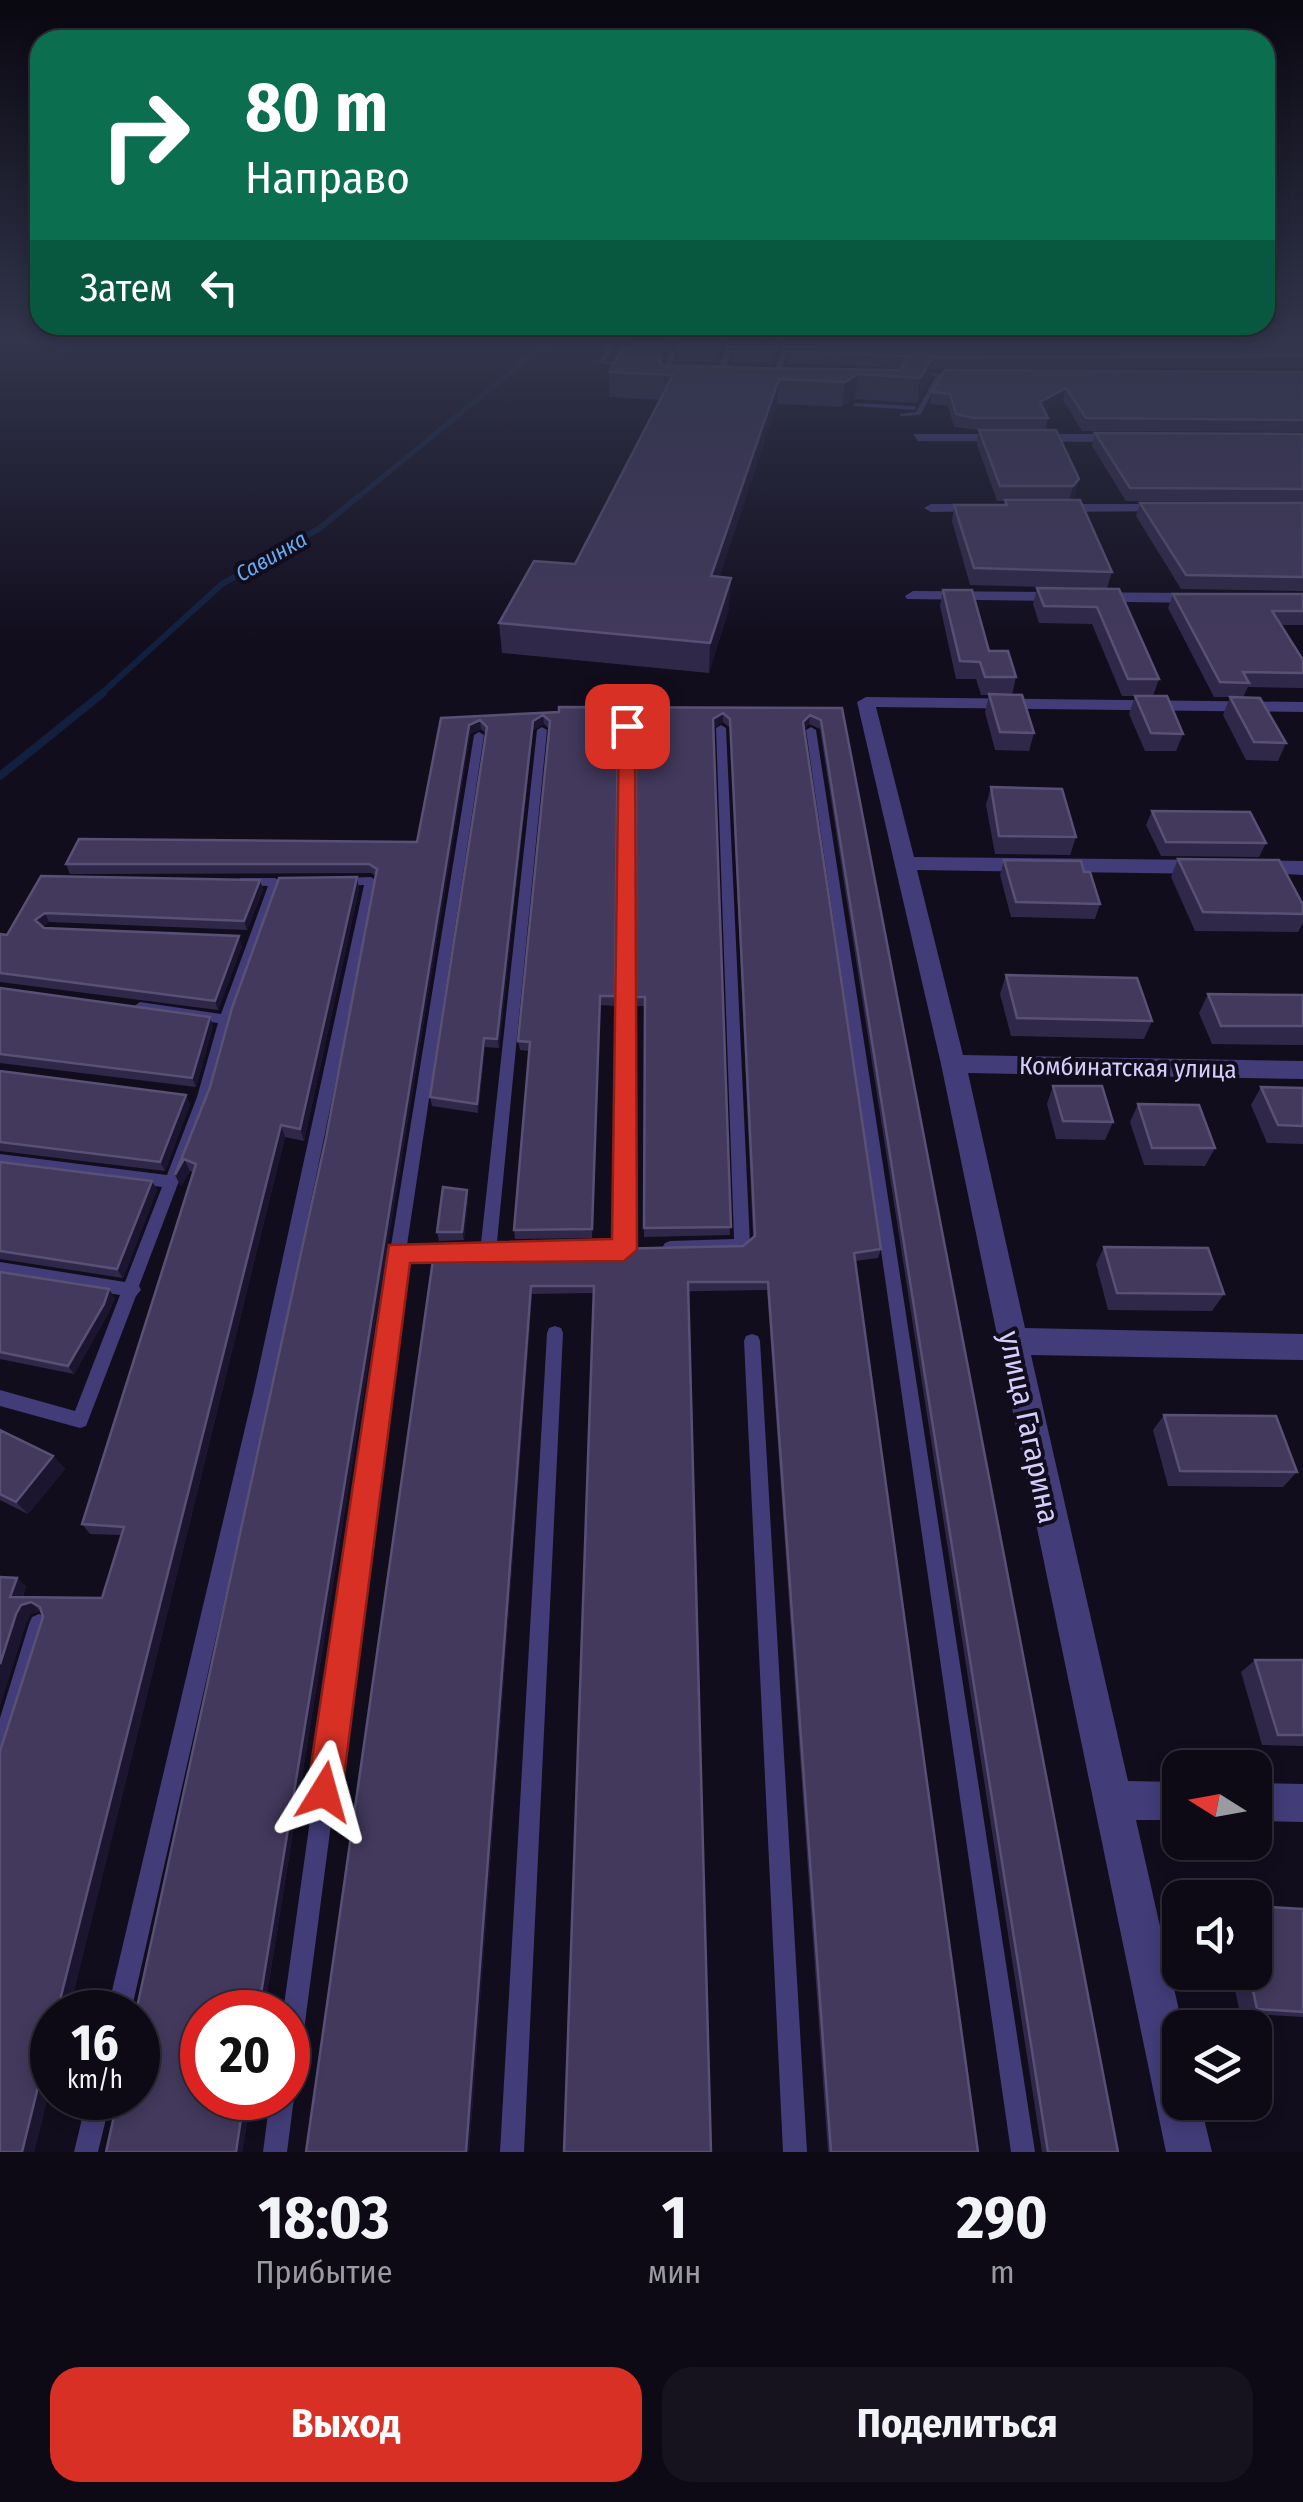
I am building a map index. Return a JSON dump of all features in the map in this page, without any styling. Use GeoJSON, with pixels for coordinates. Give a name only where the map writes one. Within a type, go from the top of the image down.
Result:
{"type":"FeatureCollection","features":[{"type":"Feature","properties":{"kind":"street"},"geometry":{"type":"LineString","coordinates":[[931,508],[1010,508]]}},
{"type":"Feature","properties":{"kind":"street"},"geometry":{"type":"LineString","coordinates":[[1029,508],[1186,508]]}},
{"type":"Feature","properties":{"kind":"street"},"geometry":{"type":"LineString","coordinates":[[913,596],[1225,598]]}},
{"type":"Feature","properties":{"kind":"street","name":"улица Гагарина"},"geometry":{"type":"LineString","coordinates":[[1189,2152],[952,1064],[866,702],[1303,707]]}},
{"type":"Feature","properties":{"kind":"street"},"geometry":{"type":"LineString","coordinates":[[905,863],[1303,868]]}},
{"type":"Feature","properties":{"kind":"street","name":"Комбинатская улица"},"geometry":{"type":"LineString","coordinates":[[952,1064],[1303,1070]]}},
{"type":"Feature","properties":{"kind":"street"},"geometry":{"type":"LineString","coordinates":[[1010,1340],[1303,1348]]}},
{"type":"Feature","properties":{"kind":"street"},"geometry":{"type":"LineString","coordinates":[[1110,1800],[1162,1801]]}},
{"type":"Feature","properties":{"kind":"street"},"geometry":{"type":"LineString","coordinates":[[1272,1802],[1303,1803]]}},
{"type":"Feature","properties":{"kind":"lane"},"geometry":{"type":"LineString","coordinates":[[624,1250],[627,726]]}},
{"type":"Feature","properties":{"kind":"lane"},"geometry":{"type":"LineString","coordinates":[[605,1250],[742,1245],[721,728]]}},
{"type":"Feature","properties":{"kind":"lane"},"geometry":{"type":"LineString","coordinates":[[488,1252],[542,730]]}},
{"type":"Feature","properties":{"kind":"lane"},"geometry":{"type":"LineString","coordinates":[[812,730],[1023,2152]]}},
{"type":"Feature","properties":{"kind":"lane"},"geometry":{"type":"LineString","coordinates":[[298,1990],[398,1252],[479,735]]}},
{"type":"Feature","properties":{"kind":"lane"},"geometry":{"type":"LineString","coordinates":[[123,1990],[263,1390],[371,881],[314,882]]}},
{"type":"Feature","properties":{"kind":"lane"},"geometry":{"type":"LineString","coordinates":[[0,1398],[80,1420],[204,1098],[254,938],[285,882],[220,882]]}},
{"type":"Feature","properties":{"kind":"lane"},"geometry":{"type":"LineString","coordinates":[[235,938],[254,938]]}},
{"type":"Feature","properties":{"kind":"lane"},"geometry":{"type":"LineString","coordinates":[[132,1006],[226,1018]]}},
{"type":"Feature","properties":{"kind":"lane"},"geometry":{"type":"LineString","coordinates":[[186,1095],[204,1098]]}},
{"type":"Feature","properties":{"kind":"lane"},"geometry":{"type":"LineString","coordinates":[[0,1160],[173,1182]]}},
{"type":"Feature","properties":{"kind":"lane"},"geometry":{"type":"LineString","coordinates":[[398,1252],[508,1252]]}},
{"type":"Feature","properties":{"kind":"lane"},"geometry":{"type":"LineString","coordinates":[[0,1269],[133,1290]]}},
{"type":"Feature","properties":{"kind":"lane"},"geometry":{"type":"LineString","coordinates":[[512,2152],[555,1333]]}},
{"type":"Feature","properties":{"kind":"lane"},"geometry":{"type":"LineString","coordinates":[[752,1341],[795,2152]]}},
{"type":"Feature","properties":{"kind":"lane"},"geometry":{"type":"LineString","coordinates":[[0,1751],[40,1624]]}},
{"type":"Feature","properties":{"kind":"lane"},"geometry":{"type":"LineString","coordinates":[[86,2152],[94,2120]]}},
{"type":"Feature","properties":{"kind":"lane"},"geometry":{"type":"LineString","coordinates":[[275,2152],[279,2120]]}},
{"type":"Feature","properties":{"kind":"building"},"geometry":{"type":"Polygon","coordinates":[[[638,442],[757,442],[711,576],[731,578],[710,643],[499,623],[534,561],[575,564],[638,442]]]}},
{"type":"Feature","properties":{"kind":"building"},"geometry":{"type":"Polygon","coordinates":[[[984,442],[1062,442],[1079,479],[1073,486],[1000,486],[984,442]]]}},
{"type":"Feature","properties":{"kind":"building"},"geometry":{"type":"Polygon","coordinates":[[[1101,442],[1303,442],[1303,489],[1130,488],[1101,442]]]}},
{"type":"Feature","properties":{"kind":"building"},"geometry":{"type":"Polygon","coordinates":[[[1005,500],[1080,500],[1112,572],[974,568],[954,505],[1007,505],[1005,500]]]}},
{"type":"Feature","properties":{"kind":"building"},"geometry":{"type":"Polygon","coordinates":[[[1140,503],[1303,503],[1303,577],[1186,575],[1140,503]]]}},
{"type":"Feature","properties":{"kind":"building"},"geometry":{"type":"Polygon","coordinates":[[[1037,588],[1119,589],[1159,679],[1128,679],[1097,607],[1044,606],[1037,588]]]}},
{"type":"Feature","properties":{"kind":"building"},"geometry":{"type":"Polygon","coordinates":[[[943,590],[972,590],[989,651],[1008,651],[1016,677],[985,677],[980,662],[960,661],[943,590]]]}},
{"type":"Feature","properties":{"kind":"building"},"geometry":{"type":"Polygon","coordinates":[[[1173,594],[1303,594],[1303,611],[1272,611],[1303,660],[1303,673],[1243,672],[1249,683],[1220,682],[1173,594]]]}},
{"type":"Feature","properties":{"kind":"building"},"geometry":{"type":"Polygon","coordinates":[[[989,694],[1022,695],[1034,733],[1000,732],[989,694]]]}},
{"type":"Feature","properties":{"kind":"building"},"geometry":{"type":"Polygon","coordinates":[[[1135,696],[1167,696],[1183,734],[1151,733],[1135,696]]]}},
{"type":"Feature","properties":{"kind":"building"},"geometry":{"type":"Polygon","coordinates":[[[1230,697],[1260,698],[1286,743],[1254,742],[1230,697]]]}},
{"type":"Feature","properties":{"kind":"building"},"geometry":{"type":"Polygon","coordinates":[[[559,707],[842,708],[1118,2152],[1048,2152],[821,720],[810,715],[803,722],[881,1249],[854,1253],[978,2152],[831,2152],[768,1282],[688,1282],[711,2152],[564,2152],[594,1286],[531,1286],[466,2152],[306,2152],[434,1253],[743,1246],[755,1236],[730,719],[723,713],[713,719],[731,1227],[644,1228],[645,997],[636,997],[636,717],[625,711],[618,717],[615,996],[600,996],[592,1229],[514,1230],[530,1042],[518,1041],[550,721],[543,715],[533,721],[497,1039],[484,1038],[477,1104],[430,1097],[487,727],[480,720],[469,725],[262,1990],[180,1990],[180,2120],[241,2120],[236,2152],[106,2152],[113,2120],[160,2120],[160,1990],[141,1990],[326,1138],[377,869],[369,864],[66,864],[79,839],[417,842],[441,718],[559,712],[559,707]]]}},
{"type":"Feature","properties":{"kind":"building"},"geometry":{"type":"Polygon","coordinates":[[[991,787],[1062,789],[1076,837],[999,836],[991,787]]]}},
{"type":"Feature","properties":{"kind":"building"},"geometry":{"type":"Polygon","coordinates":[[[1152,811],[1250,812],[1266,843],[1166,842],[1152,811]]]}},
{"type":"Feature","properties":{"kind":"building"},"geometry":{"type":"Polygon","coordinates":[[[1178,859],[1279,860],[1303,905],[1303,914],[1203,912],[1178,859]]]}},
{"type":"Feature","properties":{"kind":"building"},"geometry":{"type":"Polygon","coordinates":[[[1004,860],[1081,861],[1084,872],[1090,872],[1100,904],[1016,902],[1004,860]]]}},
{"type":"Feature","properties":{"kind":"building"},"geometry":{"type":"Polygon","coordinates":[[[41,876],[260,880],[244,921],[45,913],[35,920],[44,928],[239,936],[215,1001],[0,973],[0,934],[7,935],[41,876]]]}},
{"type":"Feature","properties":{"kind":"building"},"geometry":{"type":"Polygon","coordinates":[[[357,877],[300,1129],[281,1125],[63,1990],[30,1990],[30,2119],[22,2152],[0,2152],[0,1751],[43,1617],[40,1607],[31,1602],[21,1605],[0,1664],[0,1577],[17,1578],[10,1597],[102,1598],[124,1527],[82,1524],[196,1164],[184,1159],[175,1175],[210,1087],[232,1008],[279,878],[357,877]]]}},
{"type":"Feature","properties":{"kind":"building"},"geometry":{"type":"Polygon","coordinates":[[[1006,975],[1137,978],[1152,1021],[1017,1018],[1006,975]]]}},
{"type":"Feature","properties":{"kind":"building"},"geometry":{"type":"Polygon","coordinates":[[[0,988],[210,1017],[192,1078],[0,1054],[0,988]]]}},
{"type":"Feature","properties":{"kind":"building"},"geometry":{"type":"Polygon","coordinates":[[[1208,994],[1303,995],[1303,1026],[1221,1026],[1208,994]]]}},
{"type":"Feature","properties":{"kind":"building"},"geometry":{"type":"Polygon","coordinates":[[[0,1071],[186,1095],[160,1162],[0,1142],[0,1071]]]}},
{"type":"Feature","properties":{"kind":"building"},"geometry":{"type":"Polygon","coordinates":[[[1053,1086],[1102,1086],[1113,1122],[1063,1121],[1053,1086]]]}},
{"type":"Feature","properties":{"kind":"building"},"geometry":{"type":"Polygon","coordinates":[[[1261,1087],[1303,1088],[1303,1126],[1278,1125],[1261,1087]]]}},
{"type":"Feature","properties":{"kind":"building"},"geometry":{"type":"Polygon","coordinates":[[[1138,1104],[1199,1105],[1215,1148],[1152,1148],[1138,1104]]]}},
{"type":"Feature","properties":{"kind":"building"},"geometry":{"type":"Polygon","coordinates":[[[0,1162],[152,1181],[117,1269],[0,1251],[0,1162]]]}},
{"type":"Feature","properties":{"kind":"building"},"geometry":{"type":"Polygon","coordinates":[[[443,1187],[467,1190],[462,1232],[437,1232],[443,1187]]]}},
{"type":"Feature","properties":{"kind":"building"},"geometry":{"type":"Polygon","coordinates":[[[1104,1247],[1208,1248],[1224,1294],[1117,1293],[1104,1247]]]}},
{"type":"Feature","properties":{"kind":"building"},"geometry":{"type":"Polygon","coordinates":[[[0,1272],[109,1289],[68,1366],[0,1352],[0,1272]]]}},
{"type":"Feature","properties":{"kind":"building"},"geometry":{"type":"Polygon","coordinates":[[[1164,1415],[1276,1416],[1297,1472],[1180,1471],[1164,1415]]]}},
{"type":"Feature","properties":{"kind":"building"},"geometry":{"type":"Polygon","coordinates":[[[0,1430],[53,1456],[16,1502],[0,1494],[0,1430]]]}},
{"type":"Feature","properties":{"kind":"building"},"geometry":{"type":"Polygon","coordinates":[[[1255,1660],[1303,1660],[1303,1735],[1278,1735],[1255,1660]]]}},
{"type":"Feature","properties":{"kind":"building"},"geometry":{"type":"Polygon","coordinates":[[[1272,1907],[1303,1909],[1303,2012],[1257,2009],[1253,1990],[1272,1990],[1272,1907]]]}},
{"type":"Feature","properties":{"kind":"waterway","name":"Савинка"},"geometry":{"type":"LineString","coordinates":[[356,499],[425,442]]}},
{"type":"Feature","properties":{"kind":"waterway","name":"Савинка"},"geometry":{"type":"LineString","coordinates":[[100,695],[222,584],[320,528],[359,496]]}},
{"type":"Feature","properties":{"kind":"waterway","name":"Савинка"},"geometry":{"type":"LineString","coordinates":[[0,776],[103,693]]}},
{"type":"Feature","properties":{"kind":"route"},"geometry":{"type":"LineString","coordinates":[[324,1792],[398,1252],[624,1250],[627,726]]}}]}
